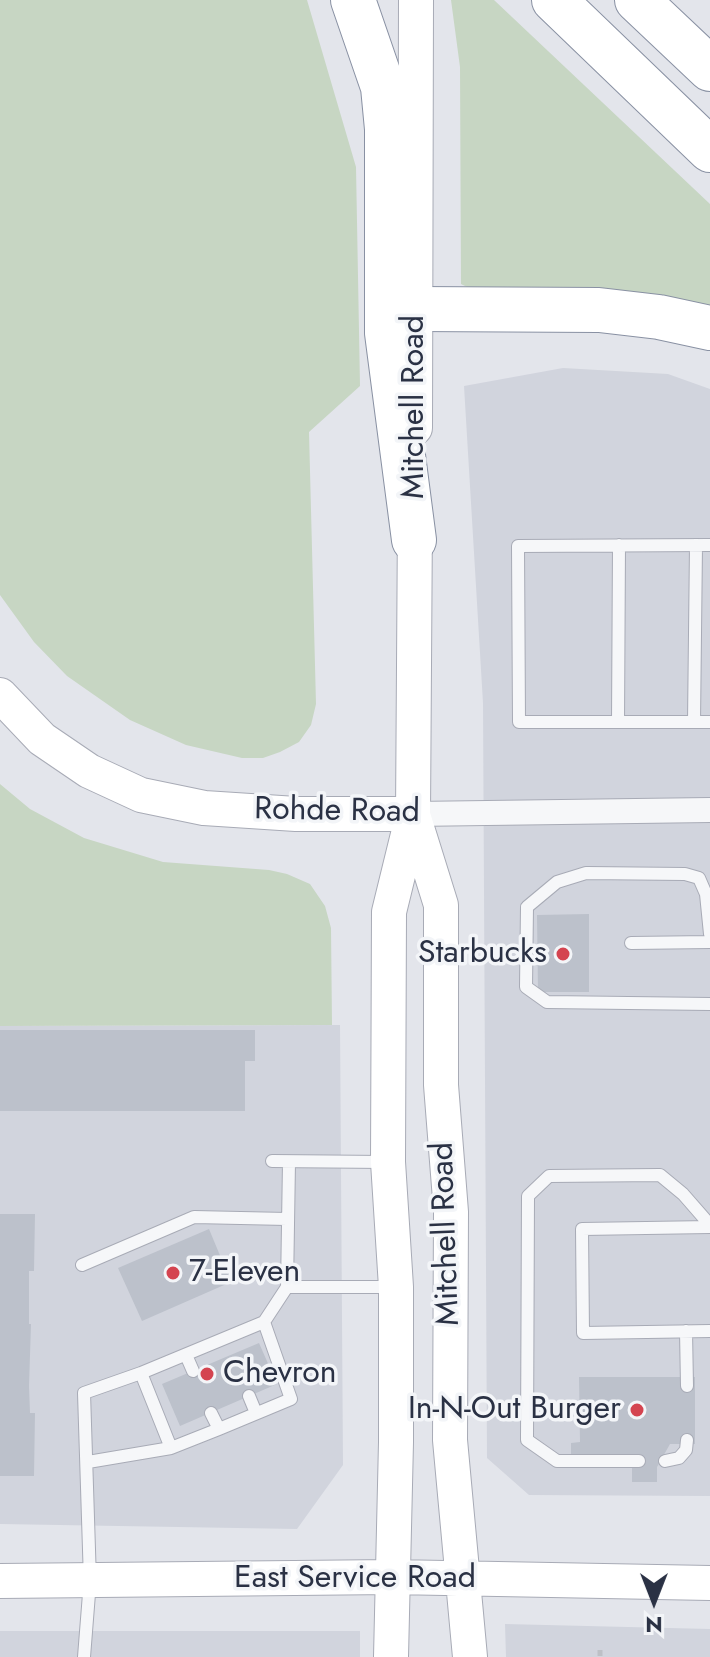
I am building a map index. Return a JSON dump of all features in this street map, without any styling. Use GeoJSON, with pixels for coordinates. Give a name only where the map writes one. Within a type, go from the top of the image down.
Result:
{"type":"FeatureCollection","features":[{"type":"Feature","properties":{"kind":"highway"},"geometry":{"type":"LineString","coordinates":[[353,0],[383,87],[387,129],[387,333],[414,540]]}},
{"type":"Feature","properties":{"kind":"highway"},"geometry":{"type":"LineString","coordinates":[[554,0],[710,150]]}},
{"type":"Feature","properties":{"kind":"highway"},"geometry":{"type":"LineString","coordinates":[[637,0],[710,69]]}},
{"type":"Feature","properties":{"kind":"highway"},"geometry":{"type":"LineString","coordinates":[[416,309],[599,310],[659,317],[710,328]]}},
{"type":"Feature","properties":{"kind":"street","name":"Mitchell Road"},"geometry":{"type":"LineString","coordinates":[[391,1657],[396,1287],[388,1162],[389,912],[413,814],[416,0]]}},
{"type":"Feature","properties":{"kind":"street","name":"Rohde Road"},"geometry":{"type":"LineString","coordinates":[[0,695],[42,739],[89,771],[141,795],[204,808],[296,814],[710,810]]}},
{"type":"Feature","properties":{"kind":"street","name":"Mitchell Road"},"geometry":{"type":"LineString","coordinates":[[413,814],[441,905],[441,1085],[451,1212],[450,1440],[470,1657]]}},
{"type":"Feature","properties":{"kind":"street","name":"East Service Road"},"geometry":{"type":"LineString","coordinates":[[0,1581],[392,1577],[710,1583]]}},
{"type":"Feature","properties":{"kind":"lane"},"geometry":{"type":"LineString","coordinates":[[618,722],[625,628],[619,545]]}},
{"type":"Feature","properties":{"kind":"lane"},"geometry":{"type":"LineString","coordinates":[[694,722],[696,545]]}},
{"type":"Feature","properties":{"kind":"lane"},"geometry":{"type":"LineString","coordinates":[[710,545],[518,546],[519,722],[710,722]]}},
{"type":"Feature","properties":{"kind":"lane"},"geometry":{"type":"LineString","coordinates":[[681,628],[695,628]]}},
{"type":"Feature","properties":{"kind":"lane"},"geometry":{"type":"LineString","coordinates":[[680,670],[695,671]]}},
{"type":"Feature","properties":{"kind":"lane"},"geometry":{"type":"LineString","coordinates":[[710,934],[706,894],[699,878],[685,874],[586,873],[557,882],[527,907],[526,987],[547,1002],[710,1004]]}},
{"type":"Feature","properties":{"kind":"lane"},"geometry":{"type":"LineString","coordinates":[[631,943],[710,942]]}},
{"type":"Feature","properties":{"kind":"lane"},"geometry":{"type":"LineString","coordinates":[[272,1161],[388,1162]]}},
{"type":"Feature","properties":{"kind":"lane"},"geometry":{"type":"LineString","coordinates":[[84,1657],[90,1581],[84,1393],[264,1322],[287,1287],[289,1162]]}},
{"type":"Feature","properties":{"kind":"lane"},"geometry":{"type":"LineString","coordinates":[[639,1461],[557,1461],[527,1440],[528,1196],[549,1176],[660,1175],[683,1194],[710,1226]]}},
{"type":"Feature","properties":{"kind":"lane"},"geometry":{"type":"LineString","coordinates":[[82,1265],[194,1217],[287,1219]]}},
{"type":"Feature","properties":{"kind":"lane"},"geometry":{"type":"LineString","coordinates":[[710,1226],[582,1229],[583,1333],[710,1331]]}},
{"type":"Feature","properties":{"kind":"lane"},"geometry":{"type":"LineString","coordinates":[[287,1287],[396,1287]]}},
{"type":"Feature","properties":{"kind":"lane"},"geometry":{"type":"LineString","coordinates":[[88,1462],[171,1448],[291,1399],[264,1322]]}},
{"type":"Feature","properties":{"kind":"lane"},"geometry":{"type":"LineString","coordinates":[[686,1331],[687,1386]]}},
{"type":"Feature","properties":{"kind":"lane"},"geometry":{"type":"LineString","coordinates":[[226,1339],[232,1354]]}},
{"type":"Feature","properties":{"kind":"lane"},"geometry":{"type":"LineString","coordinates":[[186,1355],[193,1371]]}},
{"type":"Feature","properties":{"kind":"lane"},"geometry":{"type":"LineString","coordinates":[[141,1373],[171,1448]]}},
{"type":"Feature","properties":{"kind":"lane"},"geometry":{"type":"LineString","coordinates":[[249,1396],[256,1413]]}},
{"type":"Feature","properties":{"kind":"lane"},"geometry":{"type":"LineString","coordinates":[[211,1413],[219,1429]]}},
{"type":"Feature","properties":{"kind":"lane"},"geometry":{"type":"LineString","coordinates":[[665,1461],[679,1458],[686,1450],[687,1440]]}},
{"type":"Feature","properties":{"kind":"shaded area"},"geometry":{"type":"Polygon","coordinates":[[[563,368],[668,374],[710,389],[710,1496],[529,1495],[487,1458],[483,703],[464,386],[563,368]]]}},
{"type":"Feature","properties":{"kind":"shaded area"},"geometry":{"type":"Polygon","coordinates":[[[340,1025],[343,1465],[297,1529],[0,1524],[0,1026],[340,1025]]]}},
{"type":"Feature","properties":{"kind":"shaded area"},"geometry":{"type":"Polygon","coordinates":[[[505,1624],[710,1629],[710,1657],[506,1657],[505,1624]]]}},
{"type":"Feature","properties":{"kind":"shaded area"},"geometry":{"type":"Polygon","coordinates":[[[0,1631],[360,1631],[360,1657],[0,1657],[0,1631]]]}},
{"type":"Feature","properties":{"kind":"green space"},"geometry":{"type":"Polygon","coordinates":[[[0,0],[307,0],[356,167],[360,386],[309,432],[316,704],[311,725],[299,742],[280,752],[263,758],[242,758],[186,745],[130,720],[67,676],[34,642],[0,595],[0,0]]]}},
{"type":"Feature","properties":{"kind":"green space"},"geometry":{"type":"Polygon","coordinates":[[[451,0],[494,0],[710,204],[710,307],[473,290],[461,284],[460,67],[451,0]]]}},
{"type":"Feature","properties":{"kind":"green space"},"geometry":{"type":"Polygon","coordinates":[[[0,784],[30,809],[84,838],[163,862],[269,870],[310,884],[325,906],[331,928],[332,1025],[0,1026],[0,784]]]}},
{"type":"Feature","properties":{"kind":"building","name":"Starbucks"},"geometry":{"type":"Polygon","coordinates":[[[589,914],[589,992],[538,992],[537,915],[589,914]]]}},
{"type":"Feature","properties":{"kind":"building"},"geometry":{"type":"Polygon","coordinates":[[[0,1030],[255,1030],[255,1061],[245,1061],[245,1111],[0,1111],[0,1030]]]}},
{"type":"Feature","properties":{"kind":"building"},"geometry":{"type":"Polygon","coordinates":[[[0,1214],[35,1214],[34,1271],[29,1271],[29,1386],[30,1413],[35,1413],[34,1476],[0,1476],[0,1214]]]}},
{"type":"Feature","properties":{"kind":"building"},"geometry":{"type":"Polygon","coordinates":[[[209,1229],[231,1282],[142,1321],[118,1268],[209,1229]]]}},
{"type":"Feature","properties":{"kind":"building"},"geometry":{"type":"Polygon","coordinates":[[[259,1343],[277,1384],[180,1426],[162,1384],[259,1343]]]}},
{"type":"Feature","properties":{"kind":"building","name":"In-N-Out Burger"},"geometry":{"type":"Polygon","coordinates":[[[579,1377],[695,1377],[695,1444],[670,1444],[657,1467],[657,1482],[632,1482],[632,1467],[571,1467],[571,1443],[580,1442],[579,1377]]]}},
{"type":"Feature","properties":{"kind":"place","name":"Starbucks"},"geometry":{"type":"Point","coordinates":[563,954]}},
{"type":"Feature","properties":{"kind":"place","name":"7-Eleven"},"geometry":{"type":"Point","coordinates":[173,1273]}},
{"type":"Feature","properties":{"kind":"place","name":"Chevron"},"geometry":{"type":"Point","coordinates":[207,1374]}},
{"type":"Feature","properties":{"kind":"place","name":"In-N-Out Burger"},"geometry":{"type":"Point","coordinates":[637,1410]}}]}
